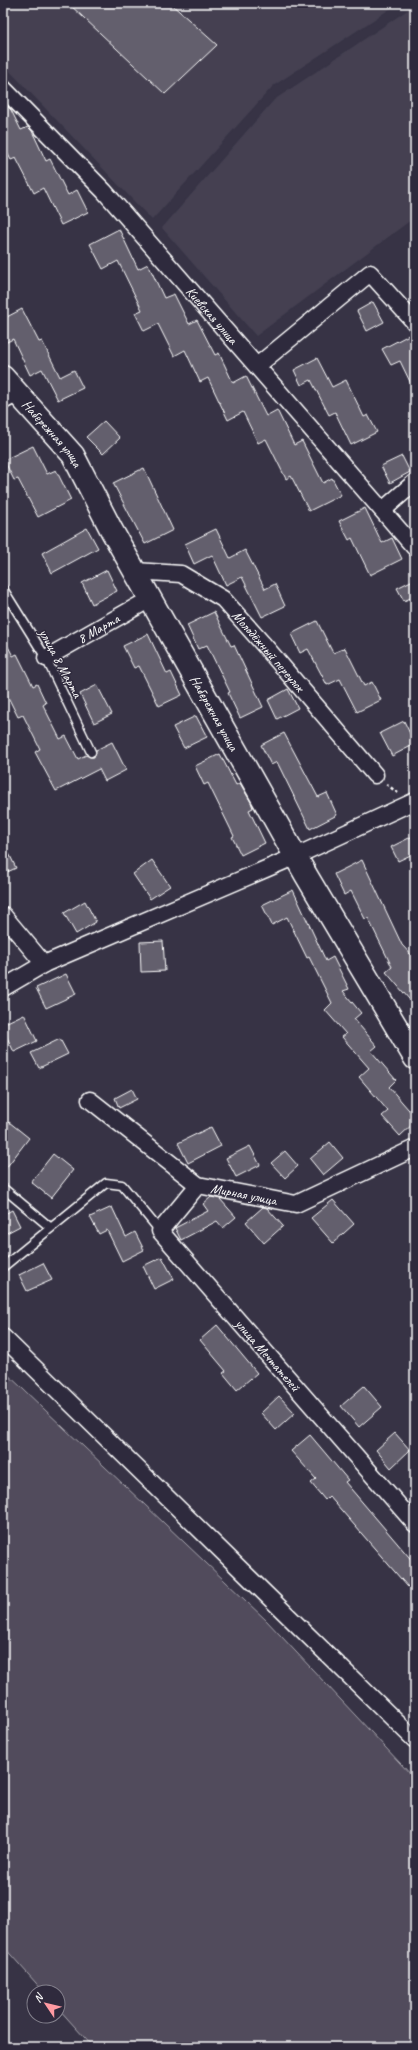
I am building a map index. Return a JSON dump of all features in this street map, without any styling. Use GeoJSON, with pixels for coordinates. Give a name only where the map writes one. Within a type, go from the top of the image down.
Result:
{"type":"FeatureCollection","features":[{"type":"Feature","properties":{"kind":"street","name":"Киевская улица"},"geometry":{"type":"LineString","coordinates":[[3,88],[104,191],[415,548]]}},
{"type":"Feature","properties":{"kind":"street"},"geometry":{"type":"LineString","coordinates":[[257,366],[370,272],[415,323]]}},
{"type":"Feature","properties":{"kind":"street","name":"Набережная улица"},"geometry":{"type":"LineString","coordinates":[[3,378],[10,397],[73,455],[150,599],[296,856],[415,1058]]}},
{"type":"Feature","properties":{"kind":"street"},"geometry":{"type":"LineString","coordinates":[[383,510],[415,482]]}},
{"type":"Feature","properties":{"kind":"street","name":"Молодёжный переулок"},"geometry":{"type":"LineString","coordinates":[[135,571],[180,574],[223,599],[375,775]]}},
{"type":"Feature","properties":{"kind":"street","name":"8 Марта"},"geometry":{"type":"LineString","coordinates":[[46,658],[150,599]]}},
{"type":"Feature","properties":{"kind":"street"},"geometry":{"type":"LineString","coordinates":[[3,988],[44,964],[414,804]]}},
{"type":"Feature","properties":{"kind":"street"},"geometry":{"type":"LineString","coordinates":[[3,915],[44,964]]}},
{"type":"Feature","properties":{"kind":"street","name":"Мирная улица"},"geometry":{"type":"LineString","coordinates":[[90,1100],[198,1184],[296,1204],[415,1148]]}},
{"type":"Feature","properties":{"kind":"street"},"geometry":{"type":"LineString","coordinates":[[160,1231],[198,1184]]}},
{"type":"Feature","properties":{"kind":"street","name":"улица Мечтателей"},"geometry":{"type":"LineString","coordinates":[[160,1231],[415,1524]]}},
{"type":"Feature","properties":{"kind":"street"},"geometry":{"type":"LineString","coordinates":[[3,1337],[415,1740]]}},
{"type":"Feature","properties":{"kind":"lane","name":"улица 8 Марта"},"geometry":{"type":"LineString","coordinates":[[3,589],[46,658],[91,752]]}},
{"type":"Feature","properties":{"kind":"lane"},"geometry":{"type":"LineString","coordinates":[[3,1267],[106,1183],[122,1185],[160,1231]]}},
{"type":"Feature","properties":{"kind":"lane"},"geometry":{"type":"LineString","coordinates":[[3,1188],[51,1228]]}},
{"type":"Feature","properties":{"kind":"path"},"geometry":{"type":"LineString","coordinates":[[375,775],[414,804]]}},
{"type":"Feature","properties":{"kind":"shaded area"},"geometry":{"type":"Polygon","coordinates":[[[3,3],[399,3],[273,86],[152,220],[3,64],[3,3]]]}},
{"type":"Feature","properties":{"kind":"shaded area"},"geometry":{"type":"Polygon","coordinates":[[[415,5],[415,217],[256,336],[162,228],[274,100],[415,5]]]}},
{"type":"Feature","properties":{"kind":"shaded area"},"geometry":{"type":"Polygon","coordinates":[[[3,1370],[266,1620],[415,1779],[415,2047],[93,2047],[66,2017],[66,1984],[37,1984],[3,1946],[3,1370]]]}},
{"type":"Feature","properties":{"kind":"building"},"geometry":{"type":"Polygon","coordinates":[[[68,3],[170,3],[217,45],[165,94],[68,3]]]}},
{"type":"Feature","properties":{"kind":"building"},"geometry":{"type":"Polygon","coordinates":[[[3,102],[11,110],[21,130],[28,127],[32,131],[46,161],[50,159],[68,195],[77,190],[88,212],[61,225],[43,188],[34,193],[16,158],[11,160],[3,145],[3,102]]]}},
{"type":"Feature","properties":{"kind":"building"},"geometry":{"type":"Polygon","coordinates":[[[119,229],[138,269],[148,264],[164,298],[174,294],[189,324],[197,320],[215,355],[219,353],[233,383],[246,376],[266,416],[277,410],[294,445],[302,441],[323,483],[332,478],[341,495],[309,511],[291,476],[286,479],[266,439],[258,443],[243,412],[228,420],[208,378],[200,382],[185,350],[174,356],[158,324],[144,331],[135,313],[142,310],[118,261],[103,269],[90,244],[119,229]]]}},
{"type":"Feature","properties":{"kind":"building"},"geometry":{"type":"Polygon","coordinates":[[[373,302],[384,322],[367,331],[357,311],[373,302]]]}},
{"type":"Feature","properties":{"kind":"building"},"geometry":{"type":"Polygon","coordinates":[[[22,309],[39,342],[42,341],[60,377],[74,370],[83,388],[58,400],[42,369],[30,375],[13,339],[3,344],[3,319],[22,309]]]}},
{"type":"Feature","properties":{"kind":"building"},"geometry":{"type":"Polygon","coordinates":[[[409,335],[415,348],[415,392],[400,361],[391,365],[382,349],[409,335]]]}},
{"type":"Feature","properties":{"kind":"building"},"geometry":{"type":"Polygon","coordinates":[[[317,358],[332,387],[346,380],[364,417],[368,415],[377,432],[351,445],[335,412],[329,415],[311,380],[301,385],[294,370],[317,358]]]}},
{"type":"Feature","properties":{"kind":"building"},"geometry":{"type":"Polygon","coordinates":[[[104,421],[120,438],[103,454],[86,437],[104,421]]]}},
{"type":"Feature","properties":{"kind":"building"},"geometry":{"type":"Polygon","coordinates":[[[33,446],[47,474],[56,470],[71,500],[38,517],[18,479],[14,480],[4,460],[33,446]]]}},
{"type":"Feature","properties":{"kind":"building"},"geometry":{"type":"Polygon","coordinates":[[[402,456],[410,472],[390,483],[381,466],[402,456]]]}},
{"type":"Feature","properties":{"kind":"building"},"geometry":{"type":"Polygon","coordinates":[[[144,468],[173,530],[145,544],[113,483],[144,468]]]}},
{"type":"Feature","properties":{"kind":"building"},"geometry":{"type":"Polygon","coordinates":[[[365,508],[382,543],[392,538],[402,559],[370,575],[352,538],[349,540],[339,521],[365,508]]]}},
{"type":"Feature","properties":{"kind":"building"},"geometry":{"type":"Polygon","coordinates":[[[87,528],[98,548],[52,573],[42,553],[87,528]]]}},
{"type":"Feature","properties":{"kind":"building"},"geometry":{"type":"Polygon","coordinates":[[[216,529],[230,558],[245,550],[265,589],[275,584],[285,606],[262,617],[242,577],[226,585],[212,555],[194,564],[185,544],[216,529]]]}},
{"type":"Feature","properties":{"kind":"building"},"geometry":{"type":"Polygon","coordinates":[[[107,570],[117,591],[92,604],[82,583],[107,570]]]}},
{"type":"Feature","properties":{"kind":"building"},"geometry":{"type":"Polygon","coordinates":[[[415,579],[415,596],[404,601],[397,588],[415,579]]]}},
{"type":"Feature","properties":{"kind":"building"},"geometry":{"type":"Polygon","coordinates":[[[214,612],[231,646],[234,645],[263,707],[240,718],[228,693],[230,692],[207,645],[198,649],[187,625],[214,612]]]}},
{"type":"Feature","properties":{"kind":"building"},"geometry":{"type":"Polygon","coordinates":[[[317,621],[333,653],[345,648],[364,686],[372,682],[381,700],[357,712],[340,679],[327,685],[308,649],[300,653],[291,634],[317,621]]]}},
{"type":"Feature","properties":{"kind":"building"},"geometry":{"type":"Polygon","coordinates":[[[148,634],[167,674],[171,672],[182,695],[159,706],[139,666],[134,668],[123,646],[148,634]]]}},
{"type":"Feature","properties":{"kind":"building"},"geometry":{"type":"Polygon","coordinates":[[[3,637],[13,656],[17,654],[33,686],[37,684],[46,703],[43,705],[60,739],[66,736],[78,759],[86,755],[94,757],[96,750],[112,742],[126,770],[105,781],[99,769],[56,791],[35,752],[40,749],[23,715],[18,717],[3,687],[3,637]]]}},
{"type":"Feature","properties":{"kind":"building"},"geometry":{"type":"Polygon","coordinates":[[[97,685],[112,714],[94,723],[80,694],[97,685]]]}},
{"type":"Feature","properties":{"kind":"building"},"geometry":{"type":"Polygon","coordinates":[[[288,689],[298,708],[277,719],[268,700],[288,689]]]}},
{"type":"Feature","properties":{"kind":"building"},"geometry":{"type":"Polygon","coordinates":[[[196,716],[207,737],[184,748],[173,727],[196,716]]]}},
{"type":"Feature","properties":{"kind":"building"},"geometry":{"type":"Polygon","coordinates":[[[404,721],[415,744],[392,756],[380,733],[404,721]]]}},
{"type":"Feature","properties":{"kind":"building"},"geometry":{"type":"Polygon","coordinates":[[[284,733],[318,797],[327,793],[337,815],[310,829],[277,762],[271,765],[261,745],[284,733]]]}},
{"type":"Feature","properties":{"kind":"building"},"geometry":{"type":"Polygon","coordinates":[[[220,754],[236,785],[240,783],[251,802],[253,808],[249,810],[265,843],[241,855],[232,837],[234,836],[208,783],[204,785],[195,766],[220,754]]]}},
{"type":"Feature","properties":{"kind":"building"},"geometry":{"type":"Polygon","coordinates":[[[415,835],[415,853],[398,861],[391,847],[415,835]]]}},
{"type":"Feature","properties":{"kind":"building"},"geometry":{"type":"Polygon","coordinates":[[[3,841],[16,868],[3,874],[3,841]]]}},
{"type":"Feature","properties":{"kind":"building"},"geometry":{"type":"Polygon","coordinates":[[[152,860],[170,886],[150,899],[133,874],[152,860]]]}},
{"type":"Feature","properties":{"kind":"building"},"geometry":{"type":"Polygon","coordinates":[[[362,860],[402,945],[415,959],[415,1006],[386,972],[392,967],[368,918],[365,919],[351,891],[344,895],[334,874],[362,860]]]}},
{"type":"Feature","properties":{"kind":"building"},"geometry":{"type":"Polygon","coordinates":[[[293,890],[326,961],[333,957],[349,989],[343,991],[361,1013],[354,1019],[377,1046],[371,1051],[396,1080],[389,1087],[415,1117],[415,1122],[400,1136],[382,1116],[388,1111],[359,1077],[369,1068],[342,1037],[346,1034],[325,1010],[332,1003],[309,957],[307,958],[287,917],[272,925],[262,905],[293,890]]]}},
{"type":"Feature","properties":{"kind":"building"},"geometry":{"type":"Polygon","coordinates":[[[85,901],[96,922],[76,934],[64,913],[85,901]]]}},
{"type":"Feature","properties":{"kind":"building"},"geometry":{"type":"Polygon","coordinates":[[[163,941],[165,971],[141,972],[140,942],[163,941]]]}},
{"type":"Feature","properties":{"kind":"building"},"geometry":{"type":"Polygon","coordinates":[[[66,974],[76,994],[46,1008],[36,988],[66,974]]]}},
{"type":"Feature","properties":{"kind":"building"},"geometry":{"type":"Polygon","coordinates":[[[24,1014],[37,1041],[14,1052],[3,1029],[3,1024],[24,1014]]]}},
{"type":"Feature","properties":{"kind":"building"},"geometry":{"type":"Polygon","coordinates":[[[60,1039],[68,1054],[39,1068],[31,1053],[60,1039]]]}},
{"type":"Feature","properties":{"kind":"building"},"geometry":{"type":"Polygon","coordinates":[[[132,1089],[137,1099],[119,1108],[115,1098],[132,1089]]]}},
{"type":"Feature","properties":{"kind":"building"},"geometry":{"type":"Polygon","coordinates":[[[9,1122],[29,1138],[3,1172],[3,1130],[9,1122]]]}},
{"type":"Feature","properties":{"kind":"building"},"geometry":{"type":"Polygon","coordinates":[[[211,1127],[221,1146],[188,1163],[178,1143],[211,1127]]]}},
{"type":"Feature","properties":{"kind":"building"},"geometry":{"type":"Polygon","coordinates":[[[330,1142],[343,1158],[323,1175],[310,1159],[330,1142]]]}},
{"type":"Feature","properties":{"kind":"building"},"geometry":{"type":"Polygon","coordinates":[[[250,1146],[260,1165],[236,1177],[226,1158],[250,1146]]]}},
{"type":"Feature","properties":{"kind":"building"},"geometry":{"type":"Polygon","coordinates":[[[285,1151],[298,1166],[285,1178],[271,1163],[285,1151]]]}},
{"type":"Feature","properties":{"kind":"building"},"geometry":{"type":"Polygon","coordinates":[[[53,1154],[73,1170],[51,1198],[31,1182],[53,1154]]]}},
{"type":"Feature","properties":{"kind":"building"},"geometry":{"type":"Polygon","coordinates":[[[211,1197],[220,1199],[236,1217],[223,1228],[217,1221],[181,1240],[175,1228],[208,1211],[203,1204],[211,1197]]]}},
{"type":"Feature","properties":{"kind":"building"},"geometry":{"type":"Polygon","coordinates":[[[333,1200],[354,1224],[333,1243],[311,1218],[333,1200]]]}},
{"type":"Feature","properties":{"kind":"building"},"geometry":{"type":"Polygon","coordinates":[[[112,1207],[126,1237],[135,1232],[144,1250],[122,1261],[107,1230],[99,1234],[90,1217],[112,1207]]]}},
{"type":"Feature","properties":{"kind":"building"},"geometry":{"type":"Polygon","coordinates":[[[263,1207],[267,1208],[283,1226],[264,1243],[246,1222],[263,1207]]]}},
{"type":"Feature","properties":{"kind":"building"},"geometry":{"type":"Polygon","coordinates":[[[12,1210],[20,1226],[3,1235],[3,1215],[12,1210]]]}},
{"type":"Feature","properties":{"kind":"building"},"geometry":{"type":"Polygon","coordinates":[[[162,1257],[174,1279],[154,1289],[143,1266],[162,1257]]]}},
{"type":"Feature","properties":{"kind":"building"},"geometry":{"type":"Polygon","coordinates":[[[43,1263],[52,1280],[27,1291],[19,1275],[43,1263]]]}},
{"type":"Feature","properties":{"kind":"building"},"geometry":{"type":"Polygon","coordinates":[[[217,1325],[257,1373],[237,1390],[223,1373],[226,1371],[200,1340],[217,1325]]]}},
{"type":"Feature","properties":{"kind":"building"},"geometry":{"type":"Polygon","coordinates":[[[364,1386],[382,1407],[359,1427],[341,1406],[364,1386]]]}},
{"type":"Feature","properties":{"kind":"building"},"geometry":{"type":"Polygon","coordinates":[[[279,1396],[295,1413],[276,1430],[261,1413],[279,1396]]]}},
{"type":"Feature","properties":{"kind":"building"},"geometry":{"type":"Polygon","coordinates":[[[395,1433],[410,1450],[391,1468],[376,1450],[395,1433]]]}},
{"type":"Feature","properties":{"kind":"building"},"geometry":{"type":"Polygon","coordinates":[[[310,1435],[348,1480],[345,1482],[415,1564],[415,1581],[408,1587],[329,1496],[325,1500],[311,1483],[316,1479],[291,1451],[310,1435]]]}}]}
